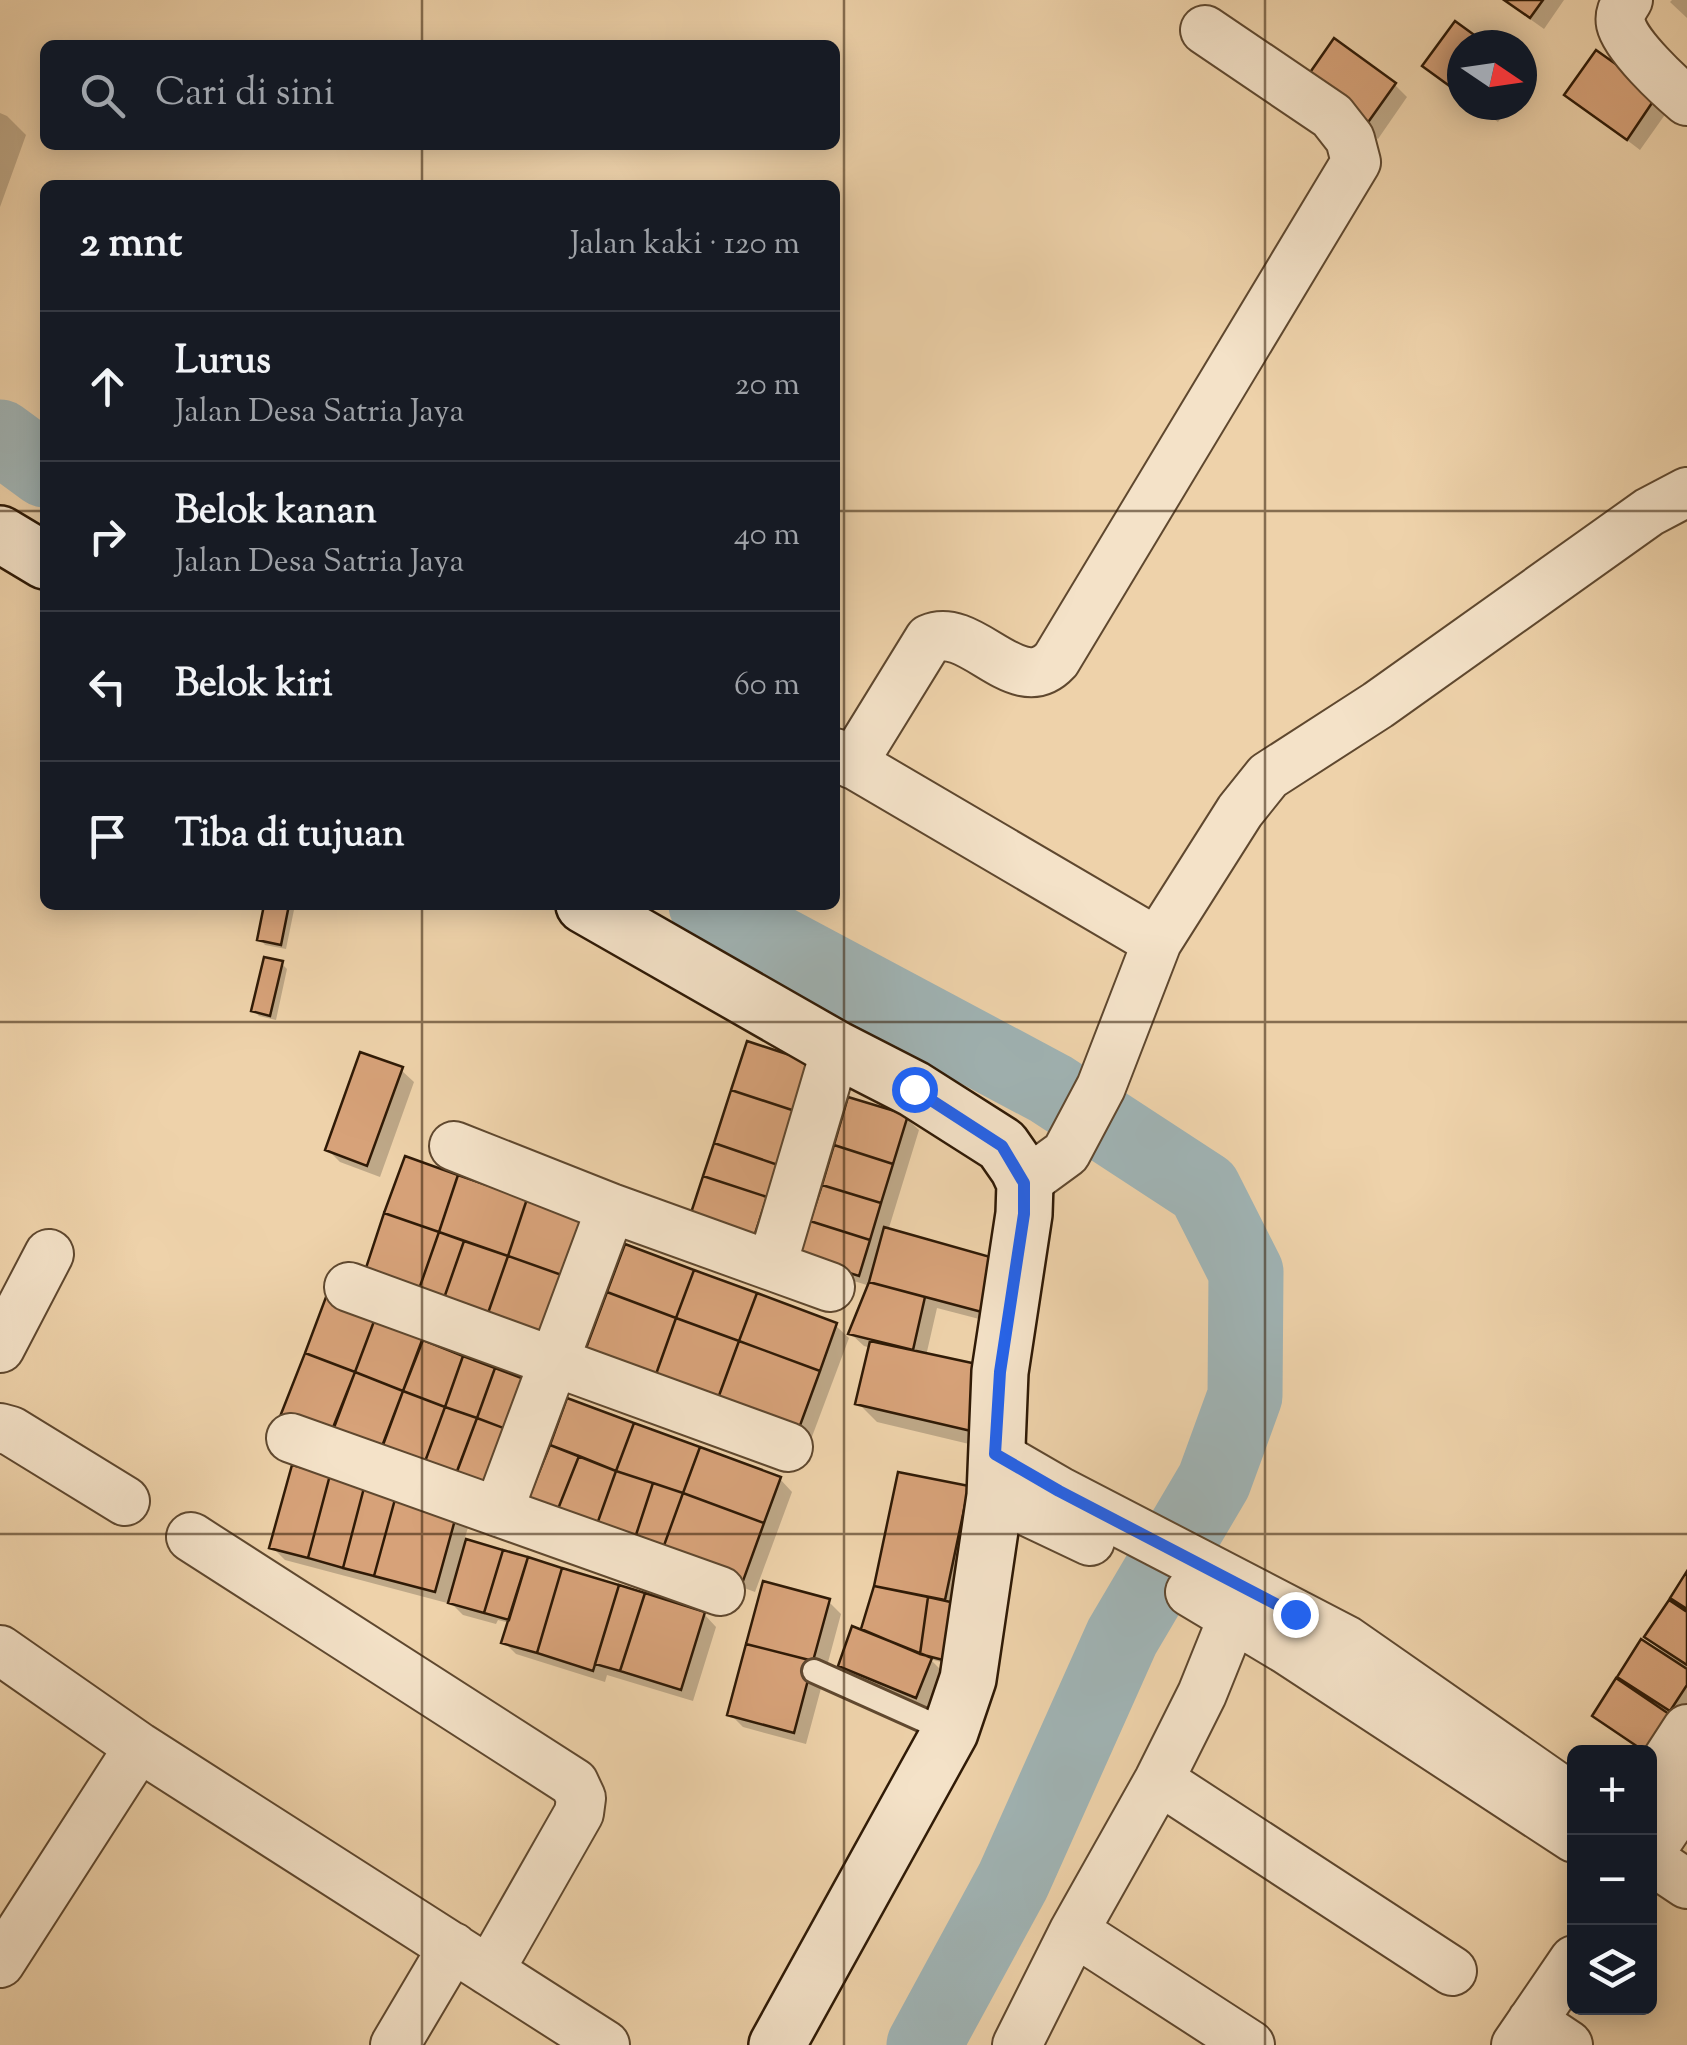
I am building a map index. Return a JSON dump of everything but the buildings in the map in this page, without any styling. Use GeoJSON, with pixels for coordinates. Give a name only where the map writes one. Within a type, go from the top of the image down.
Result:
{"type":"FeatureCollection","features":[{"type":"Feature","properties":{"kind":"street"},"geometry":{"type":"LineString","coordinates":[[1628,0],[1620,18],[1624,31],[1637,50],[1687,100]]}},
{"type":"Feature","properties":{"kind":"street"},"geometry":{"type":"LineString","coordinates":[[1157,942],[844,759],[929,640],[948,636],[1025,673],[1042,671],[1056,660],[1356,162],[1350,140],[1332,116],[1204,30]]}},
{"type":"Feature","properties":{"kind":"street"},"geometry":{"type":"LineString","coordinates":[[777,2045],[950,1732],[970,1664],[995,1475],[1000,1372],[1024,1214],[1045,1168],[1101,1087],[1157,942],[1240,812],[1268,776],[1378,704],[1650,512],[1687,492]]}},
{"type":"Feature","properties":{"kind":"street"},"geometry":{"type":"LineString","coordinates":[[0,534],[40,559]]}},
{"type":"Feature","properties":{"kind":"street"},"geometry":{"type":"LineString","coordinates":[[593,910],[836,1049],[914,1089],[1002,1146],[1045,1168]]}},
{"type":"Feature","properties":{"kind":"street"},"geometry":{"type":"LineString","coordinates":[[772,1265],[836,1049]]}},
{"type":"Feature","properties":{"kind":"street"},"geometry":{"type":"LineString","coordinates":[[454,1146],[830,1287]]}},
{"type":"Feature","properties":{"kind":"street"},"geometry":{"type":"LineString","coordinates":[[498,1512],[611,1208]]}},
{"type":"Feature","properties":{"kind":"street"},"geometry":{"type":"LineString","coordinates":[[0,1348],[49,1254]]}},
{"type":"Feature","properties":{"kind":"street"},"geometry":{"type":"LineString","coordinates":[[348,1287],[788,1448]]}},
{"type":"Feature","properties":{"kind":"street"},"geometry":{"type":"LineString","coordinates":[[0,1428],[11,1430],[125,1501]]}},
{"type":"Feature","properties":{"kind":"street"},"geometry":{"type":"LineString","coordinates":[[291,1438],[720,1591]]}},
{"type":"Feature","properties":{"kind":"street"},"geometry":{"type":"LineString","coordinates":[[995,1475],[1231,1596],[1346,1640],[1567,1794]]}},
{"type":"Feature","properties":{"kind":"street"},"geometry":{"type":"LineString","coordinates":[[192,1537],[574,1783],[578,1790],[579,1813],[471,1959],[394,2045]]}},
{"type":"Feature","properties":{"kind":"street"},"geometry":{"type":"LineString","coordinates":[[1017,2045],[1202,1694],[1231,1596]]}},
{"type":"Feature","properties":{"kind":"street"},"geometry":{"type":"LineString","coordinates":[[1231,1596],[1570,1835]]}},
{"type":"Feature","properties":{"kind":"street"},"geometry":{"type":"LineString","coordinates":[[0,1650],[138,1747],[605,2045]]}},
{"type":"Feature","properties":{"kind":"street"},"geometry":{"type":"LineString","coordinates":[[1657,1775],[1687,1729]]}},
{"type":"Feature","properties":{"kind":"street"},"geometry":{"type":"LineString","coordinates":[[0,1962],[138,1747]]}},
{"type":"Feature","properties":{"kind":"street"},"geometry":{"type":"LineString","coordinates":[[1159,1780],[1452,1971]]}},
{"type":"Feature","properties":{"kind":"street"},"geometry":{"type":"LineString","coordinates":[[1658,1859],[1687,1796]]}},
{"type":"Feature","properties":{"kind":"street"},"geometry":{"type":"LineString","coordinates":[[1074,1931],[1250,2045]]}},
{"type":"Feature","properties":{"kind":"street"},"geometry":{"type":"LineString","coordinates":[[1539,2037],[1567,1975]]}},
{"type":"Feature","properties":{"kind":"lane"},"geometry":{"type":"LineString","coordinates":[[814,1672],[950,1732]]}},
{"type":"Feature","properties":{"kind":"waterway"},"geometry":{"type":"LineString","coordinates":[[0,437],[40,466]]}},
{"type":"Feature","properties":{"kind":"waterway"},"geometry":{"type":"LineString","coordinates":[[715,910],[1051,1089],[1204,1189],[1246,1272],[1245,1396],[1214,1481],[1122,1637],[1013,1881],[924,2045]]}},
{"type":"Feature","properties":{"kind":"route"},"geometry":{"type":"LineString","coordinates":[[914,1089],[1002,1146],[1024,1183],[1024,1214],[1000,1372],[995,1454],[1295,1614]]}}]}
